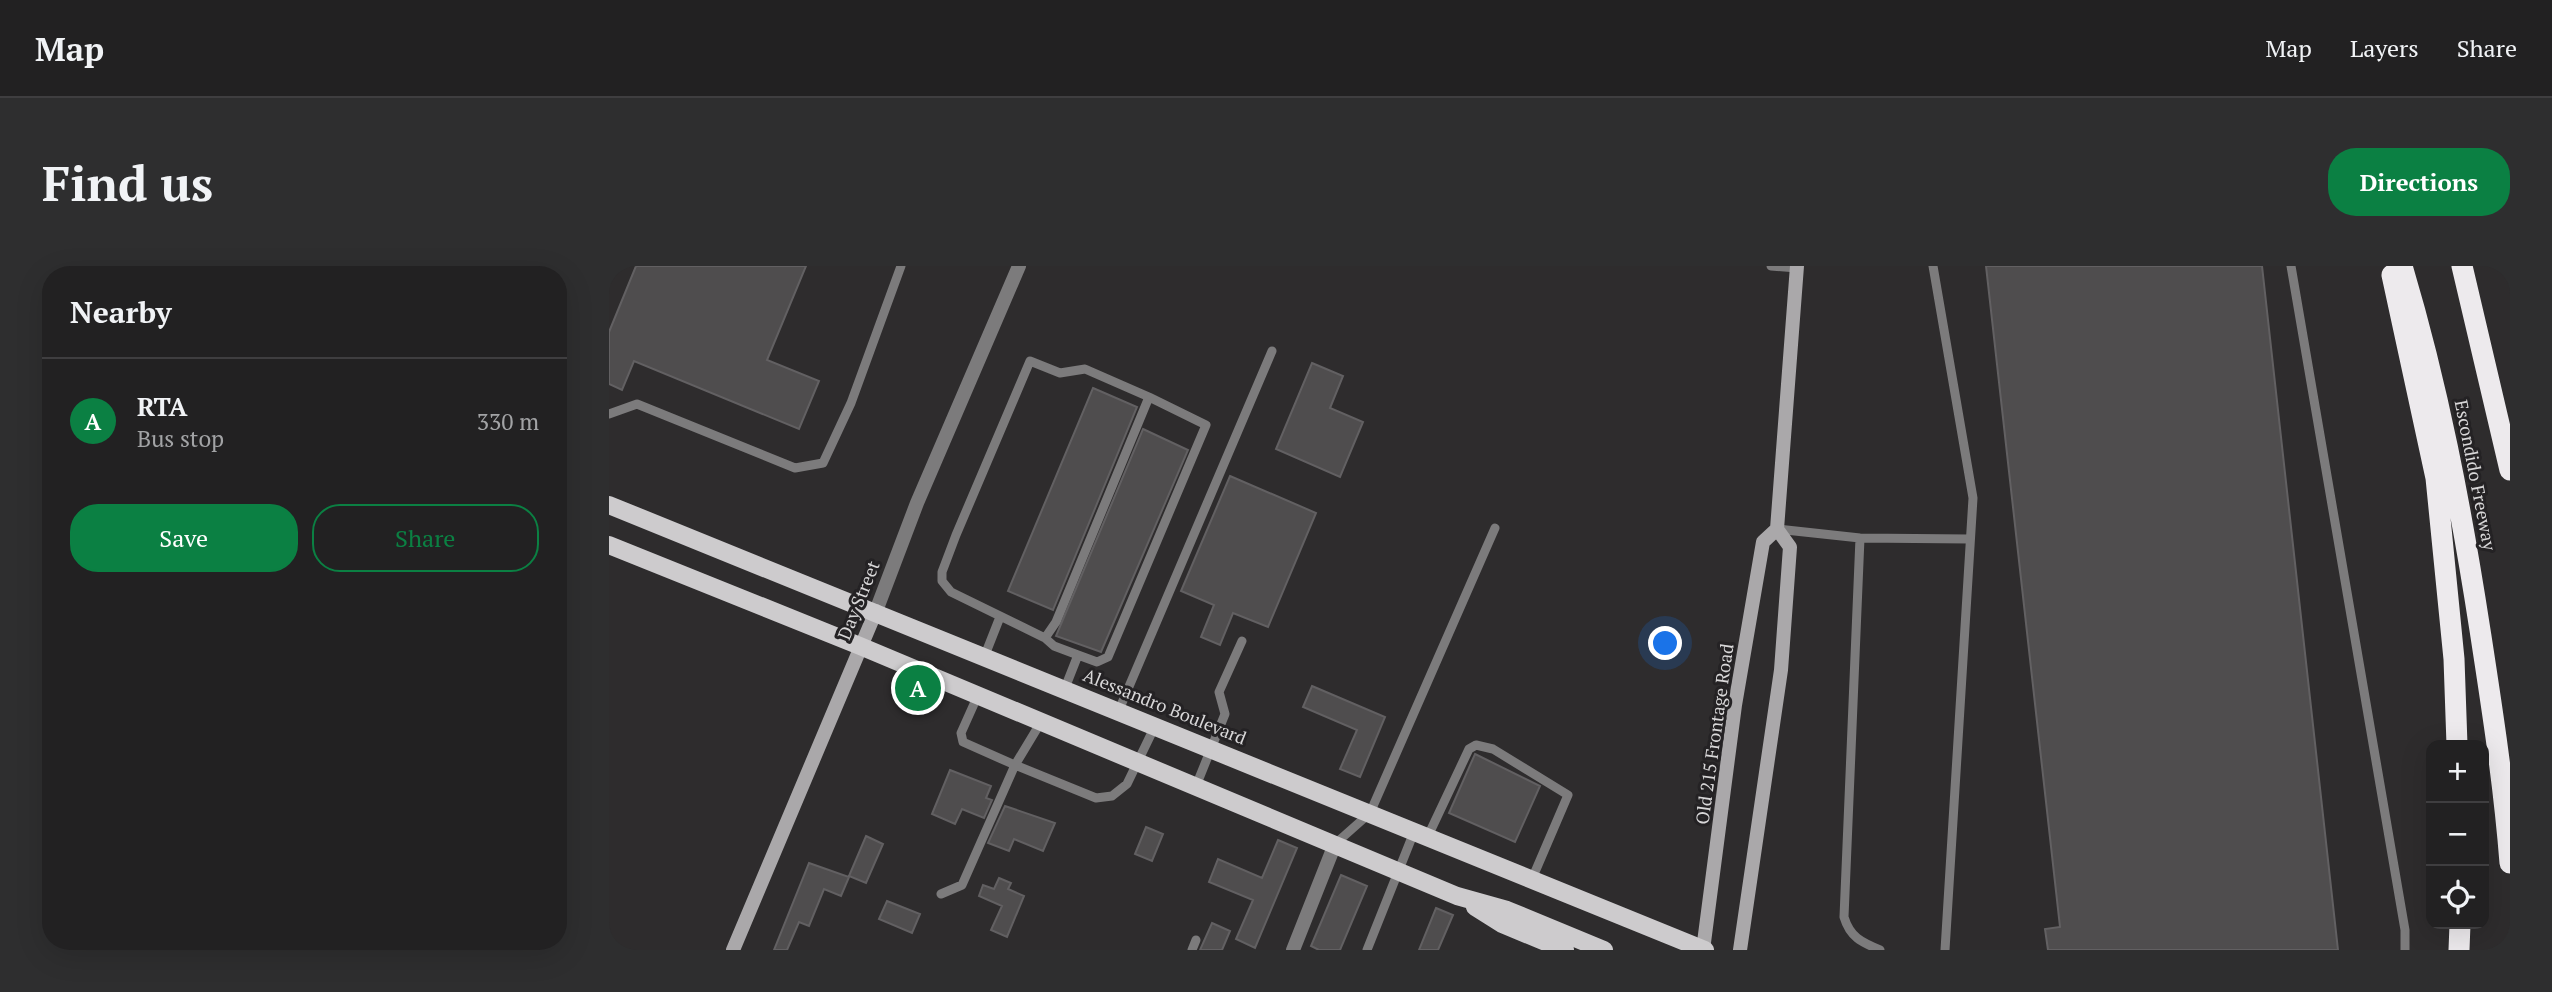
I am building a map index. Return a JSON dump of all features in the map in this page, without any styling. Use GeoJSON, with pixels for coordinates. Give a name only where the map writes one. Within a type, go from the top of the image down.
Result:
{"type":"FeatureCollection","features":[{"type":"Feature","properties":{"kind":"highway"},"geometry":{"type":"LineString","coordinates":[[2390,266],[2436,478],[2453,659],[2457,740]]}},
{"type":"Feature","properties":{"kind":"highway","name":"Escondido Freeway"},"geometry":{"type":"LineString","coordinates":[[2402,266],[2424,339],[2458,490],[2504,786],[2510,863]]}},
{"type":"Feature","properties":{"kind":"highway","name":"Escondido Freeway"},"geometry":{"type":"LineString","coordinates":[[2462,266],[2510,470]]}},
{"type":"Feature","properties":{"kind":"highway"},"geometry":{"type":"LineString","coordinates":[[2459,950],[2460,929]]}},
{"type":"Feature","properties":{"kind":"main road","name":"Alessandro Boulevard"},"geometry":{"type":"LineString","coordinates":[[609,505],[985,655],[1703,950]]}},
{"type":"Feature","properties":{"kind":"main road"},"geometry":{"type":"LineString","coordinates":[[609,545],[1399,870],[1457,896],[1502,923],[1554,948]]}},
{"type":"Feature","properties":{"kind":"main road"},"geometry":{"type":"LineString","coordinates":[[1457,896],[1507,910],[1604,950]]}},
{"type":"Feature","properties":{"kind":"street","name":"Day Street"},"geometry":{"type":"LineString","coordinates":[[733,950],[1019,266]]}},
{"type":"Feature","properties":{"kind":"street","name":"Old 215 Frontage Road"},"geometry":{"type":"LineString","coordinates":[[1740,950],[1781,670],[1790,547],[1777,529],[1797,267]]}},
{"type":"Feature","properties":{"kind":"street","name":"Old 215 Frontage Road"},"geometry":{"type":"LineString","coordinates":[[1703,950],[1735,705],[1763,542],[1777,529]]}},
{"type":"Feature","properties":{"kind":"street"},"geometry":{"type":"LineString","coordinates":[[1293,950],[1335,844]]}},
{"type":"Feature","properties":{"kind":"lane"},"geometry":{"type":"LineString","coordinates":[[609,414],[637,404],[795,468],[823,463],[851,403],[901,266]]}},
{"type":"Feature","properties":{"kind":"lane"},"geometry":{"type":"LineString","coordinates":[[1771,266],[1797,267]]}},
{"type":"Feature","properties":{"kind":"lane"},"geometry":{"type":"LineString","coordinates":[[1933,266],[1973,498],[1945,950]]}},
{"type":"Feature","properties":{"kind":"lane"},"geometry":{"type":"LineString","coordinates":[[2291,266],[2405,930],[2405,950]]}},
{"type":"Feature","properties":{"kind":"lane"},"geometry":{"type":"LineString","coordinates":[[1119,710],[1272,351]]}},
{"type":"Feature","properties":{"kind":"lane"},"geometry":{"type":"LineString","coordinates":[[1030,361],[1061,373],[1085,369],[1149,397],[1206,425],[1108,657],[1097,662],[1054,646],[1045,638],[951,592],[942,582],[942,572],[1030,361]]}},
{"type":"Feature","properties":{"kind":"lane"},"geometry":{"type":"LineString","coordinates":[[1045,638],[1056,622],[1149,397]]}},
{"type":"Feature","properties":{"kind":"lane"},"geometry":{"type":"LineString","coordinates":[[1335,844],[1370,813],[1495,528]]}},
{"type":"Feature","properties":{"kind":"lane"},"geometry":{"type":"LineString","coordinates":[[1777,529],[1860,538],[1969,539]]}},
{"type":"Feature","properties":{"kind":"lane"},"geometry":{"type":"LineString","coordinates":[[1860,538],[1844,917],[1848,931],[1855,939],[1880,950]]}},
{"type":"Feature","properties":{"kind":"lane"},"geometry":{"type":"LineString","coordinates":[[985,655],[1000,617]]}},
{"type":"Feature","properties":{"kind":"lane"},"geometry":{"type":"LineString","coordinates":[[1196,786],[1225,714],[1219,692],[1242,641]]}},
{"type":"Feature","properties":{"kind":"lane"},"geometry":{"type":"LineString","coordinates":[[1065,688],[1078,654]]}},
{"type":"Feature","properties":{"kind":"lane"},"geometry":{"type":"LineString","coordinates":[[978,695],[961,733],[963,742],[1096,798],[1112,796],[1127,784],[1156,725]]}},
{"type":"Feature","properties":{"kind":"lane"},"geometry":{"type":"LineString","coordinates":[[941,894],[962,885],[1015,765],[1041,722]]}},
{"type":"Feature","properties":{"kind":"lane"},"geometry":{"type":"LineString","coordinates":[[1367,950],[1399,870],[1469,749],[1476,745],[1493,749],[1568,795],[1532,879]]}},
{"type":"Feature","properties":{"kind":"building"},"geometry":{"type":"Polygon","coordinates":[[[636,266],[806,266],[767,360],[819,381],[799,429],[634,361],[622,390],[609,384],[609,332],[636,266]]]}},
{"type":"Feature","properties":{"kind":"building"},"geometry":{"type":"Polygon","coordinates":[[[1986,266],[2262,266],[2338,950],[2048,950],[2045,929],[2060,927],[1986,266]]]}},
{"type":"Feature","properties":{"kind":"building"},"geometry":{"type":"Polygon","coordinates":[[[1312,363],[1343,376],[1330,408],[1363,422],[1340,477],[1276,449],[1312,363]]]}},
{"type":"Feature","properties":{"kind":"building"},"geometry":{"type":"Polygon","coordinates":[[[1093,388],[1137,407],[1053,610],[1008,591],[1093,388]]]}},
{"type":"Feature","properties":{"kind":"building"},"geometry":{"type":"Polygon","coordinates":[[[1143,429],[1188,450],[1101,652],[1056,636],[1143,429]]]}},
{"type":"Feature","properties":{"kind":"building"},"geometry":{"type":"Polygon","coordinates":[[[1230,476],[1316,513],[1268,627],[1233,613],[1220,645],[1201,637],[1214,605],[1181,591],[1230,476]]]}},
{"type":"Feature","properties":{"kind":"building"},"geometry":{"type":"Polygon","coordinates":[[[1312,686],[1385,717],[1360,777],[1340,769],[1357,730],[1303,707],[1312,686]]]}},
{"type":"Feature","properties":{"kind":"building"},"geometry":{"type":"Polygon","coordinates":[[[1475,754],[1540,786],[1515,842],[1449,813],[1475,754]]]}},
{"type":"Feature","properties":{"kind":"building"},"geometry":{"type":"Polygon","coordinates":[[[950,770],[991,786],[986,798],[992,800],[984,818],[962,809],[955,824],[932,814],[950,770]]]}},
{"type":"Feature","properties":{"kind":"building"},"geometry":{"type":"Polygon","coordinates":[[[1005,806],[1055,823],[1043,851],[1014,839],[1009,851],[988,843],[1005,806]]]}},
{"type":"Feature","properties":{"kind":"building"},"geometry":{"type":"Polygon","coordinates":[[[1146,827],[1163,834],[1152,861],[1135,854],[1146,827]]]}},
{"type":"Feature","properties":{"kind":"building"},"geometry":{"type":"Polygon","coordinates":[[[866,836],[883,844],[866,883],[849,876],[866,836]]]}},
{"type":"Feature","properties":{"kind":"building"},"geometry":{"type":"Polygon","coordinates":[[[1278,840],[1297,848],[1255,948],[1236,939],[1253,900],[1209,882],[1218,859],[1262,878],[1278,840]]]}},
{"type":"Feature","properties":{"kind":"building"},"geometry":{"type":"Polygon","coordinates":[[[809,863],[849,877],[841,896],[824,889],[809,926],[799,922],[787,950],[774,950],[809,863]]]}},
{"type":"Feature","properties":{"kind":"building"},"geometry":{"type":"Polygon","coordinates":[[[1341,875],[1367,886],[1340,950],[1319,950],[1311,946],[1341,875]]]}},
{"type":"Feature","properties":{"kind":"building"},"geometry":{"type":"Polygon","coordinates":[[[999,878],[1011,883],[1008,889],[1024,896],[1007,937],[991,930],[1002,906],[979,896],[983,885],[994,889],[999,878]]]}},
{"type":"Feature","properties":{"kind":"building"},"geometry":{"type":"Polygon","coordinates":[[[887,901],[920,914],[912,933],[879,919],[887,901]]]}},
{"type":"Feature","properties":{"kind":"building"},"geometry":{"type":"Polygon","coordinates":[[[1436,908],[1453,915],[1438,950],[1419,950],[1436,908]]]}},
{"type":"Feature","properties":{"kind":"building"},"geometry":{"type":"Polygon","coordinates":[[[1212,923],[1230,931],[1222,950],[1200,950],[1212,923]]]}},
{"type":"Feature","properties":{"kind":"place","name":"RTA"},"geometry":{"type":"Point","coordinates":[918,688]}}]}
